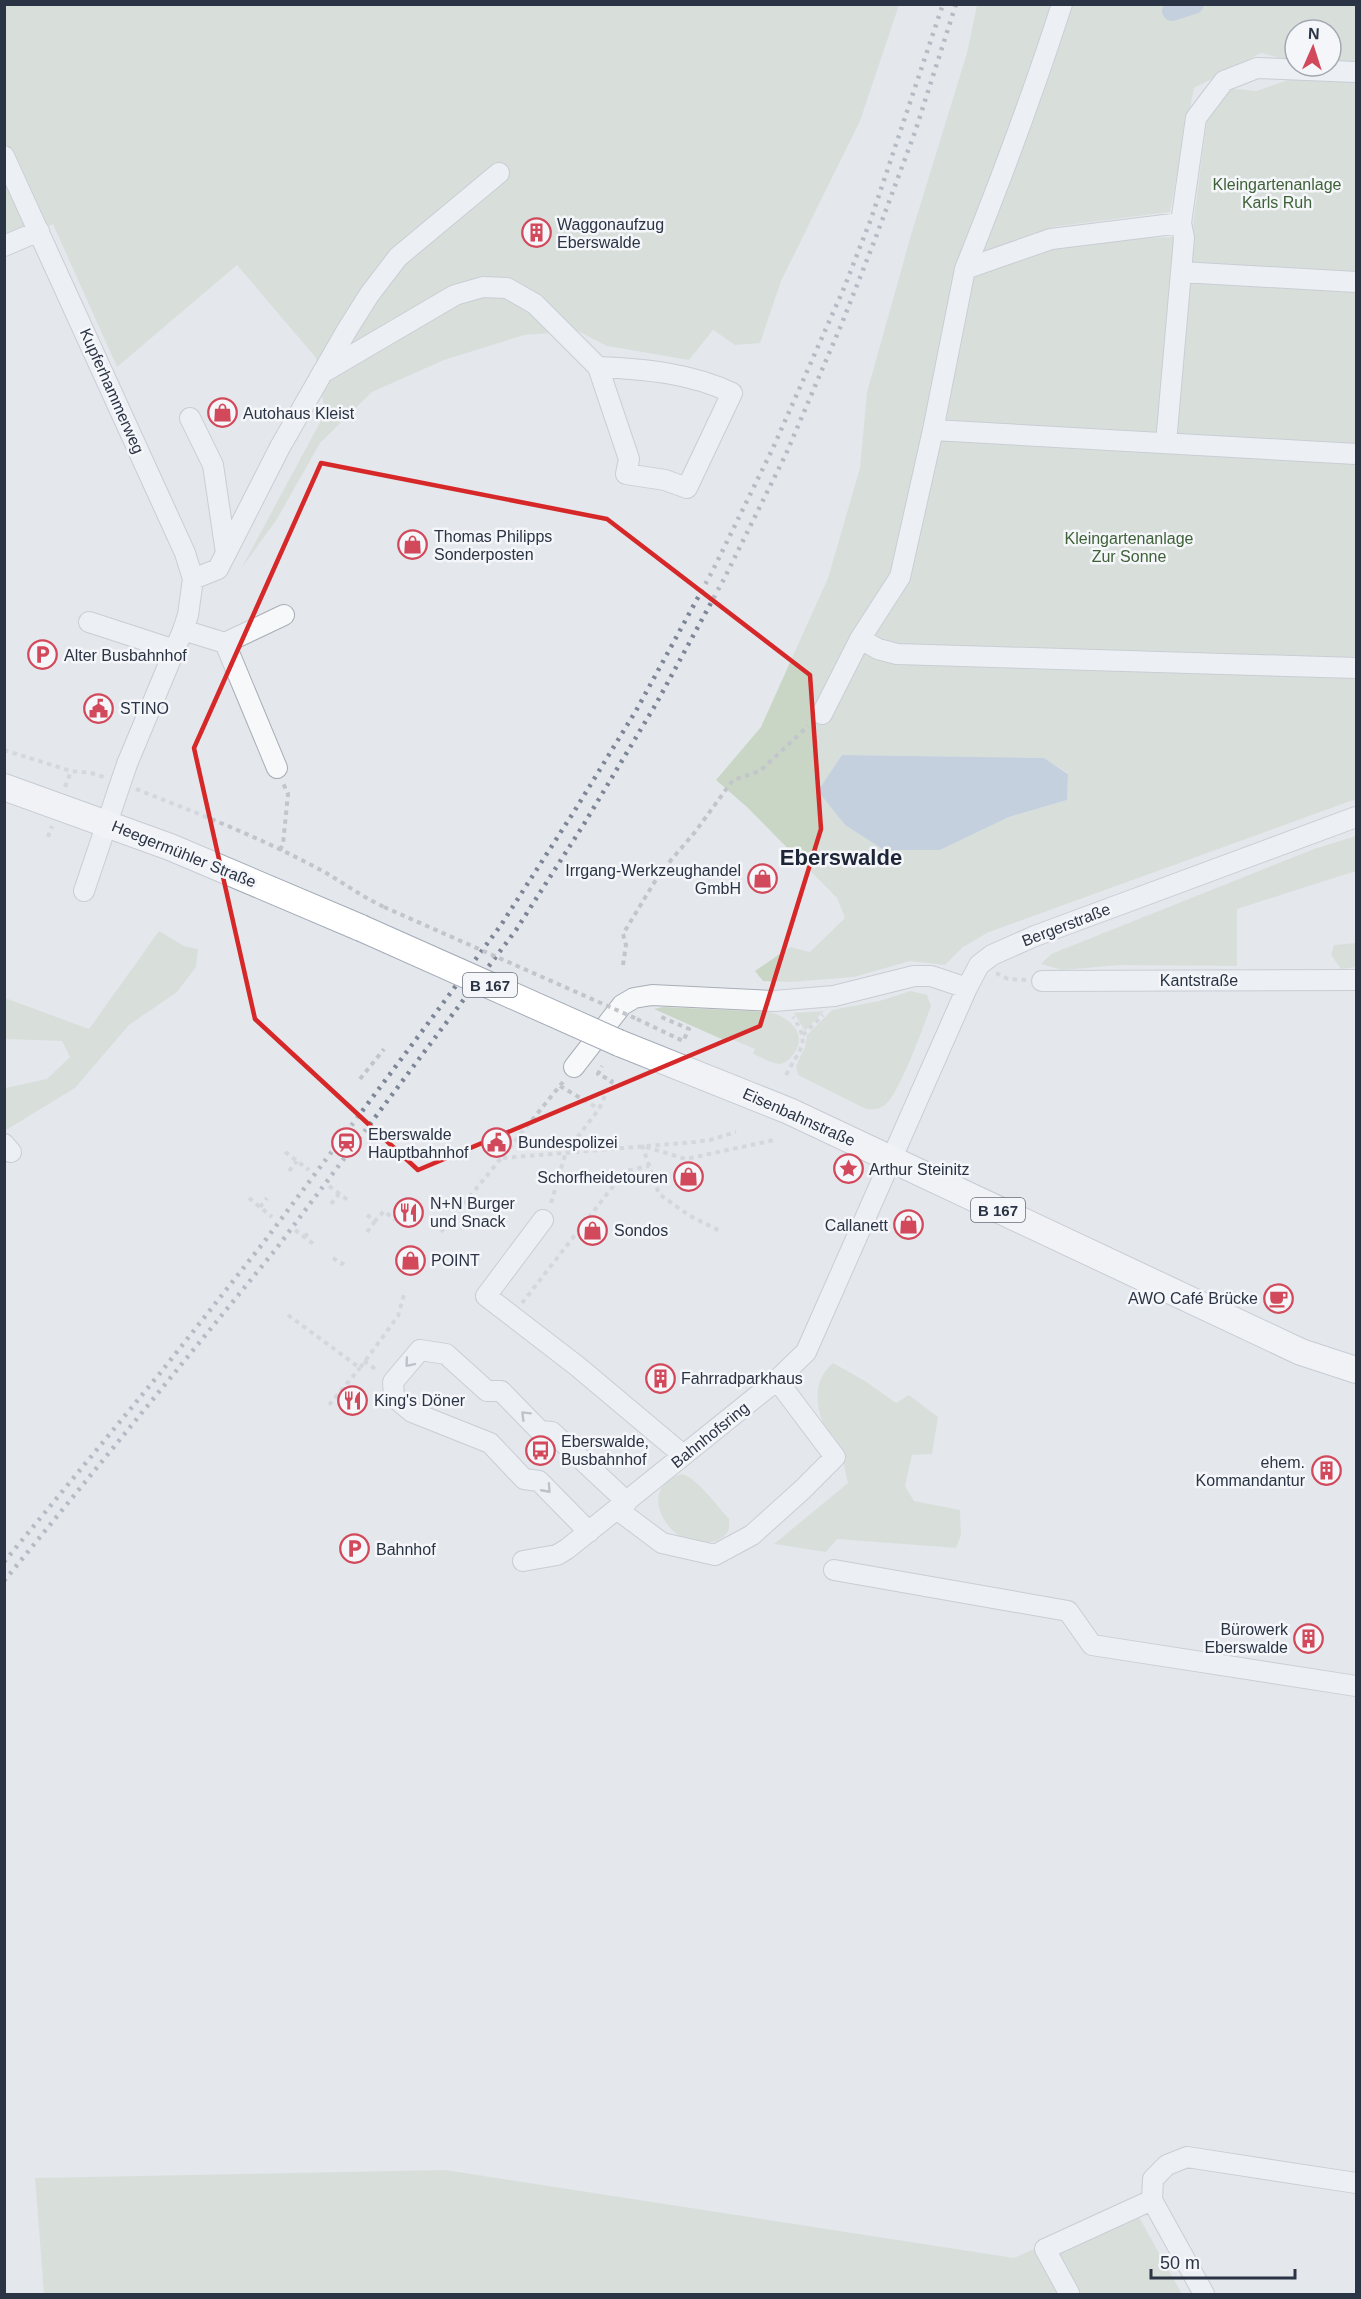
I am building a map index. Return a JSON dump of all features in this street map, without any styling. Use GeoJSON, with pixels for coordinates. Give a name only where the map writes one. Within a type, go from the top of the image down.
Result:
{"type":"FeatureCollection","features":[{"type":"Feature","properties":{"kind":"main road","name":"Heegermühler Straße"},"geometry":{"type":"LineString","coordinates":[[4,787],[107,823],[362,928]]}},
{"type":"Feature","properties":{"kind":"main road","name":"Eisenbahnstraße"},"geometry":{"type":"LineString","coordinates":[[362,928],[620,1043],[780,1107],[1301,1352],[1356,1370]]}},
{"type":"Feature","properties":{"kind":"street"},"geometry":{"type":"LineString","coordinates":[[822,714],[860,639],[900,577],[933,430],[965,269],[1028,105],[1062,4]]}},
{"type":"Feature","properties":{"kind":"street"},"geometry":{"type":"LineString","coordinates":[[1166,443],[1184,238],[1181,223],[1196,118],[1224,81],[1257,68],[1356,72]]}},
{"type":"Feature","properties":{"kind":"street","name":"Kupferhammerweg"},"geometry":{"type":"LineString","coordinates":[[4,156],[185,553],[193,579],[188,615],[183,630],[121,783],[84,891]]}},
{"type":"Feature","properties":{"kind":"street"},"geometry":{"type":"LineString","coordinates":[[193,579],[218,568],[280,447],[322,373],[347,330],[398,257],[499,173]]}},
{"type":"Feature","properties":{"kind":"street"},"geometry":{"type":"LineString","coordinates":[[965,269],[1051,239],[1181,223]]}},
{"type":"Feature","properties":{"kind":"street"},"geometry":{"type":"LineString","coordinates":[[4,246],[39,231]]}},
{"type":"Feature","properties":{"kind":"street"},"geometry":{"type":"LineString","coordinates":[[1180,272],[1356,282]]}},
{"type":"Feature","properties":{"kind":"street"},"geometry":{"type":"LineString","coordinates":[[322,373],[455,295],[483,287],[507,288],[535,303],[598,367],[629,459],[626,474],[664,480],[687,488],[732,393],[714,384],[648,369],[598,367]]}},
{"type":"Feature","properties":{"kind":"street"},"geometry":{"type":"LineString","coordinates":[[190,418],[213,465],[226,553]]}},
{"type":"Feature","properties":{"kind":"street"},"geometry":{"type":"LineString","coordinates":[[933,430],[1356,454]]}},
{"type":"Feature","properties":{"kind":"street"},"geometry":{"type":"LineString","coordinates":[[183,630],[225,643],[284,615]]}},
{"type":"Feature","properties":{"kind":"street"},"geometry":{"type":"LineString","coordinates":[[89,622],[175,650]]}},
{"type":"Feature","properties":{"kind":"street"},"geometry":{"type":"LineString","coordinates":[[860,639],[878,649],[897,654],[1356,668]]}},
{"type":"Feature","properties":{"kind":"street"},"geometry":{"type":"LineString","coordinates":[[225,643],[276,768]]}},
{"type":"Feature","properties":{"kind":"street","name":"Bergerstraße"},"geometry":{"type":"LineString","coordinates":[[979,965],[992,955],[1035,936],[1356,817]]}},
{"type":"Feature","properties":{"kind":"street"},"geometry":{"type":"LineString","coordinates":[[891,1160],[979,965]]}},
{"type":"Feature","properties":{"kind":"street"},"geometry":{"type":"LineString","coordinates":[[574,1067],[622,1005],[634,998],[652,995],[774,1001],[834,996],[914,976],[931,976],[967,988]]}},
{"type":"Feature","properties":{"kind":"street","name":"Kantstraße"},"geometry":{"type":"LineString","coordinates":[[1042,981],[1356,980]]}},
{"type":"Feature","properties":{"kind":"street","name":"Bahnhofsring"},"geometry":{"type":"LineString","coordinates":[[523,1561],[557,1555],[589,1532],[777,1380],[806,1352],[891,1160]]}},
{"type":"Feature","properties":{"kind":"street"},"geometry":{"type":"LineString","coordinates":[[543,1220],[486,1296],[577,1365],[683,1455]]}},
{"type":"Feature","properties":{"kind":"street"},"geometry":{"type":"LineString","coordinates":[[589,1532],[539,1480],[524,1479],[490,1443],[412,1412],[393,1397],[393,1382],[420,1350],[446,1354],[487,1391],[501,1391],[540,1431],[552,1432],[622,1506],[662,1543],[714,1555],[752,1534],[835,1457],[777,1380]]}},
{"type":"Feature","properties":{"kind":"street"},"geometry":{"type":"LineString","coordinates":[[834,1570],[1068,1611],[1092,1645],[1356,1686]]}},
{"type":"Feature","properties":{"kind":"street"},"geometry":{"type":"LineString","coordinates":[[1204,2295],[1152,2200],[1153,2179],[1167,2165],[1187,2157],[1356,2183]]}},
{"type":"Feature","properties":{"kind":"street"},"geometry":{"type":"LineString","coordinates":[[1067,2294],[1069,2293],[1045,2248],[1152,2200]]}},
{"type":"Feature","properties":{"kind":"path"},"geometry":{"type":"LineString","coordinates":[[623,965],[626,945],[623,934],[660,873],[695,832],[733,780],[760,771],[822,714]]}},
{"type":"Feature","properties":{"kind":"path"},"geometry":{"type":"LineString","coordinates":[[4,750],[71,771],[90,773],[121,783],[280,850],[318,868],[367,899],[683,1041],[689,1029],[656,1014]]}},
{"type":"Feature","properties":{"kind":"path"},"geometry":{"type":"LineString","coordinates":[[280,850],[288,794]]}},
{"type":"Feature","properties":{"kind":"path"},"geometry":{"type":"LineString","coordinates":[[979,965],[1008,979],[1042,981]]}},
{"type":"Feature","properties":{"kind":"path"},"geometry":{"type":"LineString","coordinates":[[774,1001],[793,1017],[802,1030],[801,1049],[786,1074]]}},
{"type":"Feature","properties":{"kind":"path"},"geometry":{"type":"LineString","coordinates":[[360,1078],[384,1049]]}},
{"type":"Feature","properties":{"kind":"path"},"geometry":{"type":"LineString","coordinates":[[543,1220],[549,1209],[566,1152],[599,1109],[612,1081],[598,1074],[602,1066]]}},
{"type":"Feature","properties":{"kind":"path"},"geometry":{"type":"LineString","coordinates":[[441,1232],[503,1158],[574,1067]]}},
{"type":"Feature","properties":{"kind":"path"},"geometry":{"type":"LineString","coordinates":[[560,1086],[599,1109]]}},
{"type":"Feature","properties":{"kind":"path"},"geometry":{"type":"LineString","coordinates":[[503,1158],[710,1140],[736,1132]]}},
{"type":"Feature","properties":{"kind":"path"},"geometry":{"type":"LineString","coordinates":[[642,1145],[686,1159],[774,1140]]}},
{"type":"Feature","properties":{"kind":"path"},"geometry":{"type":"LineString","coordinates":[[642,1145],[659,1194],[690,1215],[722,1232]]}},
{"type":"Feature","properties":{"kind":"path"},"geometry":{"type":"LineString","coordinates":[[285,1152],[309,1170]]}},
{"type":"Feature","properties":{"kind":"path"},"geometry":{"type":"LineString","coordinates":[[289,1171],[297,1161]]}},
{"type":"Feature","properties":{"kind":"path"},"geometry":{"type":"LineString","coordinates":[[513,1316],[625,1171],[650,1166]]}},
{"type":"Feature","properties":{"kind":"path"},"geometry":{"type":"LineString","coordinates":[[329,1186],[349,1202]]}},
{"type":"Feature","properties":{"kind":"path"},"geometry":{"type":"LineString","coordinates":[[331,1204],[339,1194]]}},
{"type":"Feature","properties":{"kind":"path"},"geometry":{"type":"LineString","coordinates":[[249,1198],[272,1217]]}},
{"type":"Feature","properties":{"kind":"path"},"geometry":{"type":"LineString","coordinates":[[260,1208],[267,1198]]}},
{"type":"Feature","properties":{"kind":"path"},"geometry":{"type":"LineString","coordinates":[[367,1232],[384,1211],[395,1220]]}},
{"type":"Feature","properties":{"kind":"path"},"geometry":{"type":"LineString","coordinates":[[367,1215],[375,1221]]}},
{"type":"Feature","properties":{"kind":"path"},"geometry":{"type":"LineString","coordinates":[[295,1230],[315,1245]]}},
{"type":"Feature","properties":{"kind":"path"},"geometry":{"type":"LineString","coordinates":[[304,1237],[309,1231]]}},
{"type":"Feature","properties":{"kind":"path"},"geometry":{"type":"LineString","coordinates":[[333,1258],[342,1264],[345,1259]]}},
{"type":"Feature","properties":{"kind":"path"},"geometry":{"type":"LineString","coordinates":[[329,1405],[360,1368],[398,1316],[405,1291]]}},
{"type":"Feature","properties":{"kind":"path"},"geometry":{"type":"LineString","coordinates":[[288,1315],[360,1368]]}},
{"type":"Feature","properties":{"kind":"highlighted area"},"geometry":{"type":"Polygon","coordinates":[[[321,463],[607,519],[810,675],[821,829],[760,1026],[418,1170],[255,1019],[194,748],[321,463]]]}},
{"type":"Feature","properties":{"kind":"green space"},"geometry":{"type":"Polygon","coordinates":[[[4,5],[899,5],[860,121],[781,281],[760,343],[735,345],[713,330],[689,360],[607,346],[578,331],[524,335],[444,360],[372,392],[320,443],[277,519],[241,569],[325,413],[316,358],[237,265],[117,367],[53,224],[5,247],[4,5]]]}},
{"type":"Feature","properties":{"kind":"green space"},"geometry":{"type":"Polygon","coordinates":[[[977,5],[1356,5],[1356,277],[1205,269],[1188,262],[1207,119],[1228,88],[1256,91],[1294,78],[1343,78],[1343,18],[1283,18],[1283,59],[1261,53],[1194,88],[1170,212],[1052,227],[1077,239],[1179,237],[1175,284],[1200,279],[1356,287],[1356,799],[989,932],[963,947],[945,965],[910,961],[854,977],[790,982],[763,981],[755,971],[790,947],[810,952],[845,918],[837,898],[747,807],[716,780],[761,727],[828,578],[860,468],[867,392],[911,235],[967,53],[977,5]],[[842,755],[819,791],[845,825],[884,850],[940,850],[1009,817],[1067,800],[1068,773],[1043,758],[842,755]]]}},
{"type":"Feature","properties":{"kind":"green space"},"geometry":{"type":"Polygon","coordinates":[[[1356,836],[1356,871],[1237,909],[1237,966],[1120,965],[1062,970],[1041,964],[1051,954],[1314,849],[1356,836]]]}},
{"type":"Feature","properties":{"kind":"green space"},"geometry":{"type":"Polygon","coordinates":[[[159,931],[184,946],[198,949],[196,967],[177,992],[129,1025],[75,1088],[6,1130],[5,1088],[47,1079],[70,1057],[62,1041],[5,1039],[5,998],[89,1029],[159,931]]]}},
{"type":"Feature","properties":{"kind":"green space"},"geometry":{"type":"Polygon","coordinates":[[[1356,943],[1356,967],[1341,969],[1331,955],[1334,945],[1356,943]]]}},
{"type":"Feature","properties":{"kind":"green space"},"geometry":{"type":"Polygon","coordinates":[[[911,991],[927,995],[931,1006],[905,1071],[888,1102],[878,1108],[866,1109],[798,1075],[796,1066],[805,1047],[807,1035],[832,1010],[879,1001],[911,991]]]}},
{"type":"Feature","properties":{"kind":"green space"},"geometry":{"type":"Polygon","coordinates":[[[663,1007],[777,1014],[795,1028],[799,1041],[791,1057],[780,1064],[774,1063],[753,1054],[755,1049],[729,1038],[726,1041],[654,1009],[663,1007]]]}},
{"type":"Feature","properties":{"kind":"green space"},"geometry":{"type":"Polygon","coordinates":[[[824,1011],[805,1031],[794,1013],[824,1011]]]}},
{"type":"Feature","properties":{"kind":"green space"},"geometry":{"type":"Polygon","coordinates":[[[833,1363],[865,1381],[896,1403],[909,1395],[938,1417],[932,1454],[912,1455],[905,1486],[914,1501],[960,1510],[961,1535],[956,1548],[837,1539],[826,1552],[774,1544],[848,1483],[839,1446],[823,1423],[817,1398],[823,1376],[833,1363]]]}},
{"type":"Feature","properties":{"kind":"green space"},"geometry":{"type":"Polygon","coordinates":[[[682,1474],[701,1487],[729,1519],[729,1530],[718,1540],[706,1543],[682,1538],[673,1531],[661,1513],[658,1504],[663,1486],[670,1479],[682,1474]]]}},
{"type":"Feature","properties":{"kind":"green space"},"geometry":{"type":"Polygon","coordinates":[[[445,2170],[1014,2258],[1114,2213],[1135,2210],[1182,2294],[44,2294],[35,2178],[445,2170]]]}},
{"type":"Feature","properties":{"kind":"water"},"geometry":{"type":"Polygon","coordinates":[[[842,755],[1044,758],[1068,774],[1067,800],[1009,817],[940,850],[884,850],[845,825],[818,791],[842,755]]]}},
{"type":"Feature","properties":{"kind":"waterway"},"geometry":{"type":"LineString","coordinates":[[1172,11],[1194,4]]}},
{"type":"Feature","properties":{"kind":"railway"},"geometry":{"type":"LineString","coordinates":[[4,1562],[161,1372],[264,1242],[501,925],[637,709],[713,570],[773,448],[844,288],[871,219],[943,4]]}},
{"type":"Feature","properties":{"kind":"railway"},"geometry":{"type":"LineString","coordinates":[[4,1581],[276,1249],[516,930],[584,824],[656,704],[724,579],[786,454],[874,242],[915,132],[956,4]]}},
{"type":"Feature","properties":{"kind":"place","name":"Waggonaufzug Eberswalde"},"geometry":{"type":"Point","coordinates":[536,233]}},
{"type":"Feature","properties":{"kind":"place","name":"Autohaus Kleist"},"geometry":{"type":"Point","coordinates":[222,413]}},
{"type":"Feature","properties":{"kind":"place","name":"Thomas Philipps Sonderposten"},"geometry":{"type":"Point","coordinates":[413,545]}},
{"type":"Feature","properties":{"kind":"place","name":"Alter Busbahnhof"},"geometry":{"type":"Point","coordinates":[43,655]}},
{"type":"Feature","properties":{"kind":"place","name":"STINO"},"geometry":{"type":"Point","coordinates":[99,708]}},
{"type":"Feature","properties":{"kind":"place","name":"Irrgang-Werkzeughandel GmbH"},"geometry":{"type":"Point","coordinates":[762,879]}},
{"type":"Feature","properties":{"kind":"place","name":"Bundespolizei"},"geometry":{"type":"Point","coordinates":[497,1142]}},
{"type":"Feature","properties":{"kind":"place","name":"Eberswalde Hauptbahnhof"},"geometry":{"type":"Point","coordinates":[347,1143]}},
{"type":"Feature","properties":{"kind":"place","name":"Arthur Steinitz"},"geometry":{"type":"Point","coordinates":[848,1169]}},
{"type":"Feature","properties":{"kind":"place","name":"Schorfheidetouren"},"geometry":{"type":"Point","coordinates":[689,1177]}},
{"type":"Feature","properties":{"kind":"place","name":"N+N Burger und Snack"},"geometry":{"type":"Point","coordinates":[409,1212]}},
{"type":"Feature","properties":{"kind":"place","name":"Callanett"},"geometry":{"type":"Point","coordinates":[909,1225]}},
{"type":"Feature","properties":{"kind":"place","name":"Sondos"},"geometry":{"type":"Point","coordinates":[593,1230]}},
{"type":"Feature","properties":{"kind":"place","name":"POINT"},"geometry":{"type":"Point","coordinates":[410,1260]}},
{"type":"Feature","properties":{"kind":"place","name":"AWO Café Brücke"},"geometry":{"type":"Point","coordinates":[1279,1298]}},
{"type":"Feature","properties":{"kind":"place","name":"Fahrradparkhaus"},"geometry":{"type":"Point","coordinates":[660,1378]}},
{"type":"Feature","properties":{"kind":"place","name":"King's Döner"},"geometry":{"type":"Point","coordinates":[353,1400]}},
{"type":"Feature","properties":{"kind":"place","name":"Eberswalde, Busbahnhof"},"geometry":{"type":"Point","coordinates":[540,1450]}},
{"type":"Feature","properties":{"kind":"place","name":"ehem. Kommandantur"},"geometry":{"type":"Point","coordinates":[1326,1471]}},
{"type":"Feature","properties":{"kind":"place","name":"Bahnhof"},"geometry":{"type":"Point","coordinates":[355,1549]}},
{"type":"Feature","properties":{"kind":"place","name":"Bürowerk Eberswalde"},"geometry":{"type":"Point","coordinates":[1309,1638]}},
{"type":"Feature","properties":{"kind":"district","name":"Eberswalde"},"geometry":{"type":"Point","coordinates":[841,857]}},
{"type":"Feature","properties":{"kind":"park label","name":"Kleingartenanlage Karls Ruh"},"geometry":{"type":"Point","coordinates":[1277,193]}},
{"type":"Feature","properties":{"kind":"park label","name":"Kleingartenanlage Zur Sonne"},"geometry":{"type":"Point","coordinates":[1129,547]}}]}
